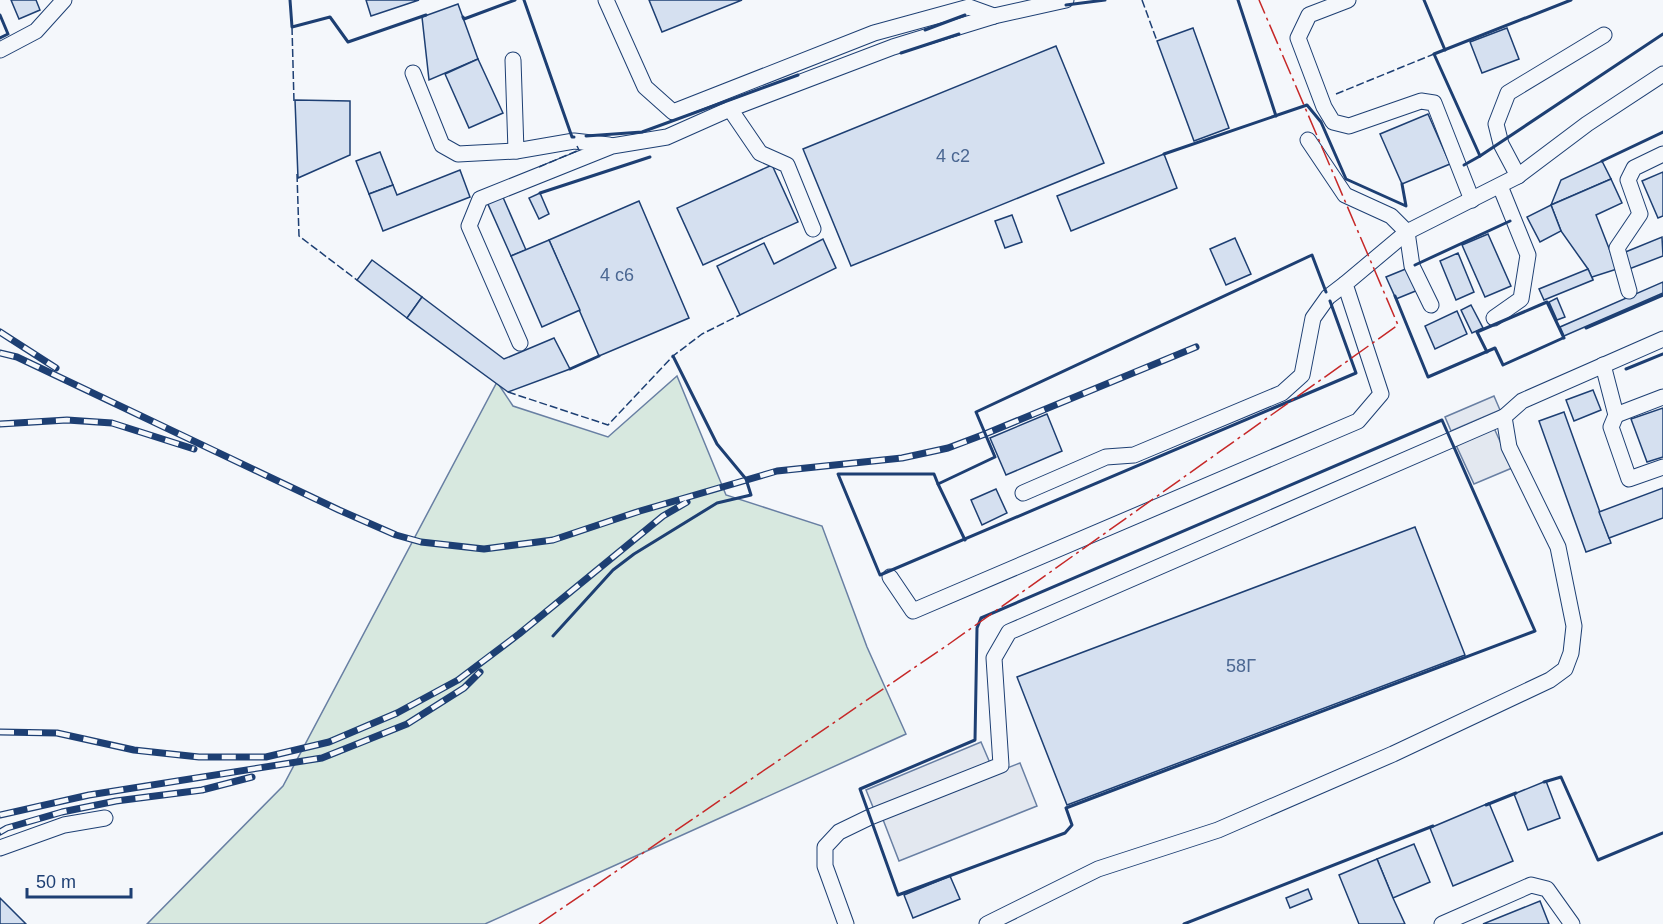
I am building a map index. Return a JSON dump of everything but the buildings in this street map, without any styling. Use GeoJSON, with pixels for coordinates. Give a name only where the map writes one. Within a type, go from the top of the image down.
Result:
{"type":"FeatureCollection","features":[{"type":"Feature","properties":{"kind":"lane"},"geometry":{"type":"LineString","coordinates":[[0,50],[36,31],[64,0]]}},
{"type":"Feature","properties":{"kind":"lane"},"geometry":{"type":"LineString","coordinates":[[606,0],[645,87],[673,111],[874,33],[969,7],[994,16]]}},
{"type":"Feature","properties":{"kind":"lane"},"geometry":{"type":"LineString","coordinates":[[520,343],[469,226],[480,199],[612,146],[667,137],[893,47],[994,16],[1066,0]]}},
{"type":"Feature","properties":{"kind":"lane"},"geometry":{"type":"LineString","coordinates":[[1348,0],[1309,15],[1298,38],[1324,107],[1333,122],[1349,126],[1421,101],[1434,103],[1472,200]]}},
{"type":"Feature","properties":{"kind":"lane"},"geometry":{"type":"LineString","coordinates":[[1518,176],[1501,144],[1496,124],[1508,93],[1604,35]]}},
{"type":"Feature","properties":{"kind":"lane"},"geometry":{"type":"LineString","coordinates":[[513,60],[516,151]]}},
{"type":"Feature","properties":{"kind":"lane"},"geometry":{"type":"LineString","coordinates":[[413,73],[442,145],[458,154],[516,151],[574,141],[612,146]]}},
{"type":"Feature","properties":{"kind":"lane"},"geometry":{"type":"LineString","coordinates":[[1023,493],[1106,457],[1134,455],[1282,393],[1302,375],[1312,318],[1328,297],[1407,232],[1518,176],[1587,124],[1663,74]]}},
{"type":"Feature","properties":{"kind":"lane"},"geometry":{"type":"LineString","coordinates":[[730,110],[760,153],[787,165],[813,229]]}},
{"type":"Feature","properties":{"kind":"lane"},"geometry":{"type":"LineString","coordinates":[[1308,140],[1345,195],[1391,216],[1407,232],[1412,266],[1431,305]]}},
{"type":"Feature","properties":{"kind":"lane"},"geometry":{"type":"LineString","coordinates":[[1629,291],[1617,248],[1640,214],[1628,180],[1634,168],[1663,154]]}},
{"type":"Feature","properties":{"kind":"lane"},"geometry":{"type":"LineString","coordinates":[[1494,318],[1521,299],[1528,255],[1500,186]]}},
{"type":"Feature","properties":{"kind":"lane"},"geometry":{"type":"LineString","coordinates":[[890,578],[913,611],[1358,421],[1381,394],[1345,284]]}},
{"type":"Feature","properties":{"kind":"lane"},"geometry":{"type":"LineString","coordinates":[[846,924],[825,866],[825,847],[838,832],[1001,765],[994,658],[1009,632],[1504,417],[1522,400],[1663,339]]}},
{"type":"Feature","properties":{"kind":"lane"},"geometry":{"type":"LineString","coordinates":[[1603,365],[1616,415],[1611,427],[1629,479],[1663,467]]}},
{"type":"Feature","properties":{"kind":"lane"},"geometry":{"type":"LineString","coordinates":[[1616,415],[1663,396]]}},
{"type":"Feature","properties":{"kind":"lane"},"geometry":{"type":"LineString","coordinates":[[987,924],[1098,869],[1218,830],[1394,754],[1550,680],[1565,669],[1571,653],[1574,626],[1558,547],[1509,447],[1504,417]]}},
{"type":"Feature","properties":{"kind":"lane"},"geometry":{"type":"LineString","coordinates":[[0,848],[64,825],[105,818]]}},
{"type":"Feature","properties":{"kind":"lane"},"geometry":{"type":"LineString","coordinates":[[1442,924],[1531,885],[1547,889],[1572,924]]}},
{"type":"Feature","properties":{"kind":"shaded area"},"geometry":{"type":"Polygon","coordinates":[[[677,376],[726,495],[822,526],[867,647],[906,734],[485,924],[147,924],[283,786],[497,382],[513,406],[608,437],[677,376]]]}},
{"type":"Feature","properties":{"kind":"shaded area"},"geometry":{"type":"Polygon","coordinates":[[[1494,396],[1500,410],[1451,431],[1445,417],[1494,396]]]}},
{"type":"Feature","properties":{"kind":"shaded area"},"geometry":{"type":"Polygon","coordinates":[[[1494,428],[1512,468],[1474,484],[1456,445],[1494,428]]]}},
{"type":"Feature","properties":{"kind":"shaded area"},"geometry":{"type":"Polygon","coordinates":[[[981,742],[990,763],[875,812],[866,790],[981,742]]]}},
{"type":"Feature","properties":{"kind":"shaded area"},"geometry":{"type":"Polygon","coordinates":[[[1020,763],[1037,806],[899,861],[882,817],[1020,763]]]}},
{"type":"Feature","properties":{"kind":"railway"},"geometry":{"type":"LineString","coordinates":[[0,332],[56,368]]}},
{"type":"Feature","properties":{"kind":"railway"},"geometry":{"type":"LineString","coordinates":[[0,353],[17,357],[396,535],[421,542],[484,549],[553,540],[640,511],[777,471],[902,458],[948,448],[1196,347]]}},
{"type":"Feature","properties":{"kind":"railway"},"geometry":{"type":"LineString","coordinates":[[0,424],[67,420],[112,423],[194,449]]}},
{"type":"Feature","properties":{"kind":"railway"},"geometry":{"type":"LineString","coordinates":[[0,732],[57,733],[134,750],[199,757],[266,757],[329,742],[397,713],[458,680],[519,634],[663,516],[687,502]]}},
{"type":"Feature","properties":{"kind":"railway"},"geometry":{"type":"LineString","coordinates":[[0,815],[89,795],[322,758],[407,724],[464,688],[480,672]]}},
{"type":"Feature","properties":{"kind":"railway"},"geometry":{"type":"LineString","coordinates":[[0,832],[62,812],[116,801],[202,790],[252,777]]}},
{"type":"Feature","properties":{"kind":"fence"},"geometry":{"type":"LineString","coordinates":[[1142,0],[1157,41]]}},
{"type":"Feature","properties":{"kind":"fence"},"geometry":{"type":"LineString","coordinates":[[292,27],[294,102]]}},
{"type":"Feature","properties":{"kind":"fence"},"geometry":{"type":"LineString","coordinates":[[1336,94],[1434,54]]}},
{"type":"Feature","properties":{"kind":"fence"},"geometry":{"type":"LineString","coordinates":[[539,167],[579,150],[577,146]]}},
{"type":"Feature","properties":{"kind":"fence"},"geometry":{"type":"LineString","coordinates":[[297,174],[299,236],[357,280]]}},
{"type":"Feature","properties":{"kind":"fence"},"geometry":{"type":"LineString","coordinates":[[508,392],[608,425],[673,356],[702,334],[740,315]]}},
{"type":"Feature","properties":{"kind":"wall"},"geometry":{"type":"LineString","coordinates":[[290,0],[292,27],[330,17],[348,42],[426,15]]}},
{"type":"Feature","properties":{"kind":"wall"},"geometry":{"type":"LineString","coordinates":[[463,17],[464,19],[515,0]]}},
{"type":"Feature","properties":{"kind":"wall"},"geometry":{"type":"LineString","coordinates":[[524,0],[572,137],[574,137]]}},
{"type":"Feature","properties":{"kind":"wall"},"geometry":{"type":"LineString","coordinates":[[1066,5],[1105,0]]}},
{"type":"Feature","properties":{"kind":"wall"},"geometry":{"type":"LineString","coordinates":[[1238,0],[1276,116]]}},
{"type":"Feature","properties":{"kind":"wall"},"geometry":{"type":"LineString","coordinates":[[1424,0],[1445,50]]}},
{"type":"Feature","properties":{"kind":"wall"},"geometry":{"type":"LineString","coordinates":[[1571,0],[1434,54],[1480,156],[1663,34]]}},
{"type":"Feature","properties":{"kind":"wall"},"geometry":{"type":"LineString","coordinates":[[0,15],[8,34],[0,38]]}},
{"type":"Feature","properties":{"kind":"wall"},"geometry":{"type":"LineString","coordinates":[[925,30],[965,15]]}},
{"type":"Feature","properties":{"kind":"wall"},"geometry":{"type":"LineString","coordinates":[[901,53],[959,34]]}},
{"type":"Feature","properties":{"kind":"wall"},"geometry":{"type":"LineString","coordinates":[[586,136],[642,132],[798,75]]}},
{"type":"Feature","properties":{"kind":"wall"},"geometry":{"type":"LineString","coordinates":[[1164,154],[1307,105],[1321,122],[1346,179],[1406,206],[1402,184]]}},
{"type":"Feature","properties":{"kind":"wall"},"geometry":{"type":"LineString","coordinates":[[1602,161],[1663,132]]}},
{"type":"Feature","properties":{"kind":"wall"},"geometry":{"type":"LineString","coordinates":[[1464,165],[1480,156]]}},
{"type":"Feature","properties":{"kind":"wall"},"geometry":{"type":"LineString","coordinates":[[540,193],[650,157]]}},
{"type":"Feature","properties":{"kind":"wall"},"geometry":{"type":"LineString","coordinates":[[1415,265],[1510,221]]}},
{"type":"Feature","properties":{"kind":"wall"},"geometry":{"type":"LineString","coordinates":[[965,540],[938,484],[995,457],[976,412],[1312,255],[1326,292]]}},
{"type":"Feature","properties":{"kind":"wall"},"geometry":{"type":"LineString","coordinates":[[1586,328],[1663,295]]}},
{"type":"Feature","properties":{"kind":"wall"},"geometry":{"type":"LineString","coordinates":[[1395,296],[1428,377],[1495,348],[1503,365],[1563,338]]}},
{"type":"Feature","properties":{"kind":"wall"},"geometry":{"type":"LineString","coordinates":[[938,484],[934,474],[838,474],[880,575],[1356,373],[1330,301]]}},
{"type":"Feature","properties":{"kind":"wall"},"geometry":{"type":"LineString","coordinates":[[1487,352],[1477,332],[1547,302],[1564,338]]}},
{"type":"Feature","properties":{"kind":"wall"},"geometry":{"type":"LineString","coordinates":[[1626,369],[1663,354]]}},
{"type":"Feature","properties":{"kind":"wall"},"geometry":{"type":"LineString","coordinates":[[570,369],[599,356]]}},
{"type":"Feature","properties":{"kind":"wall"},"geometry":{"type":"LineString","coordinates":[[553,636],[613,570],[634,554],[717,503],[751,495],[746,479],[717,444],[673,356]]}},
{"type":"Feature","properties":{"kind":"wall"},"geometry":{"type":"LineString","coordinates":[[1442,420],[1535,631],[1066,808],[1072,825],[1065,833],[898,895],[860,789],[975,740],[977,628],[981,618],[1442,420]]}},
{"type":"Feature","properties":{"kind":"wall"},"geometry":{"type":"LineString","coordinates":[[1544,782],[1561,777],[1598,860],[1663,833]]}},
{"type":"Feature","properties":{"kind":"wall"},"geometry":{"type":"LineString","coordinates":[[1486,805],[1516,793]]}},
{"type":"Feature","properties":{"kind":"wall"},"geometry":{"type":"LineString","coordinates":[[1184,924],[1433,826]]}},
{"type":"Feature","properties":{"kind":"power"},"geometry":{"type":"LineString","coordinates":[[539,924],[949,644],[1398,325],[1259,0]]}}]}
